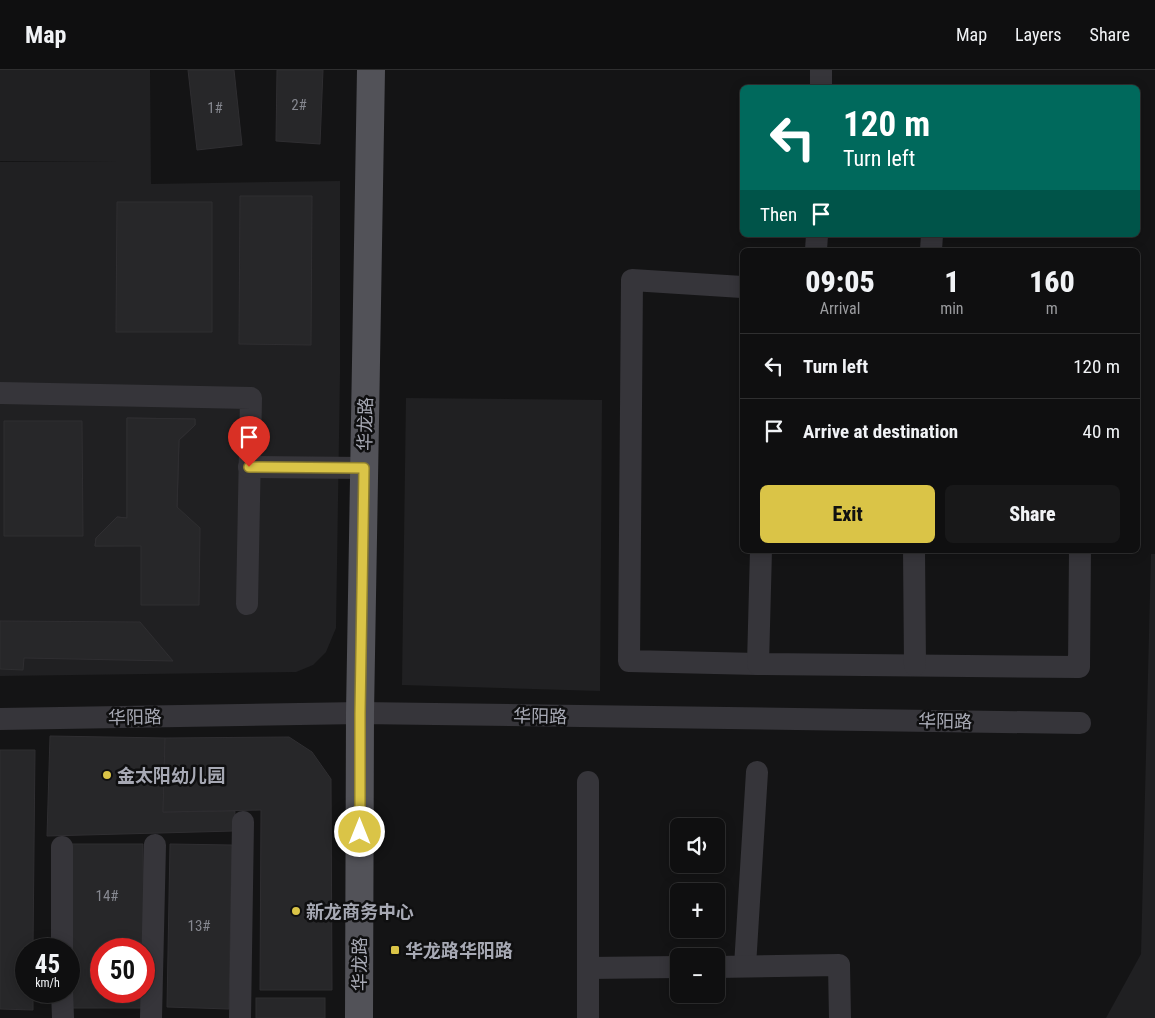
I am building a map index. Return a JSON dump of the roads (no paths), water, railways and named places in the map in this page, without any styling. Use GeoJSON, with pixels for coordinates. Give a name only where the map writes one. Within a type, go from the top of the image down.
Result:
{"type":"FeatureCollection","features":[{"type":"Feature","properties":{"kind":"main road","name":"华龙路"},"geometry":{"type":"LineString","coordinates":[[359,1018],[360,713],[371,70]]}},
{"type":"Feature","properties":{"kind":"street"},"geometry":{"type":"LineString","coordinates":[[821,70],[821,85]]}},
{"type":"Feature","properties":{"kind":"street"},"geometry":{"type":"LineString","coordinates":[[740,287],[632,280],[629,661],[1078,667],[1080,553]]}},
{"type":"Feature","properties":{"kind":"street"},"geometry":{"type":"LineString","coordinates":[[0,393],[250,398],[247,604]]}},
{"type":"Feature","properties":{"kind":"street"},"geometry":{"type":"LineString","coordinates":[[249,467],[364,468]]}},
{"type":"Feature","properties":{"kind":"street"},"geometry":{"type":"LineString","coordinates":[[758,664],[761,553]]}},
{"type":"Feature","properties":{"kind":"street"},"geometry":{"type":"LineString","coordinates":[[914,553],[915,665]]}},
{"type":"Feature","properties":{"kind":"street","name":"华阳路"},"geometry":{"type":"LineString","coordinates":[[0,719],[360,713],[1080,723]]}},
{"type":"Feature","properties":{"kind":"street"},"geometry":{"type":"LineString","coordinates":[[745,966],[757,772]]}},
{"type":"Feature","properties":{"kind":"street"},"geometry":{"type":"LineString","coordinates":[[588,782],[588,1018]]}},
{"type":"Feature","properties":{"kind":"street"},"geometry":{"type":"LineString","coordinates":[[240,1018],[243,822]]}},
{"type":"Feature","properties":{"kind":"street"},"geometry":{"type":"LineString","coordinates":[[151,1018],[155,845]]}},
{"type":"Feature","properties":{"kind":"street"},"geometry":{"type":"LineString","coordinates":[[62,847],[62,938]]}},
{"type":"Feature","properties":{"kind":"street"},"geometry":{"type":"LineString","coordinates":[[725,967],[839,966],[840,1018]]}},
{"type":"Feature","properties":{"kind":"street"},"geometry":{"type":"LineString","coordinates":[[588,968],[670,967]]}},
{"type":"Feature","properties":{"kind":"street"},"geometry":{"type":"LineString","coordinates":[[62,1003],[62,1018]]}},
{"type":"Feature","properties":{"kind":"place","name":"金太阳幼儿园"},"geometry":{"type":"Point","coordinates":[107,775]}},
{"type":"Feature","properties":{"kind":"place","name":"新龙商务中心"},"geometry":{"type":"Point","coordinates":[296,911]}},
{"type":"Feature","properties":{"kind":"place","name":"华龙路华阳路"},"geometry":{"type":"Point","coordinates":[395,950]}}]}
